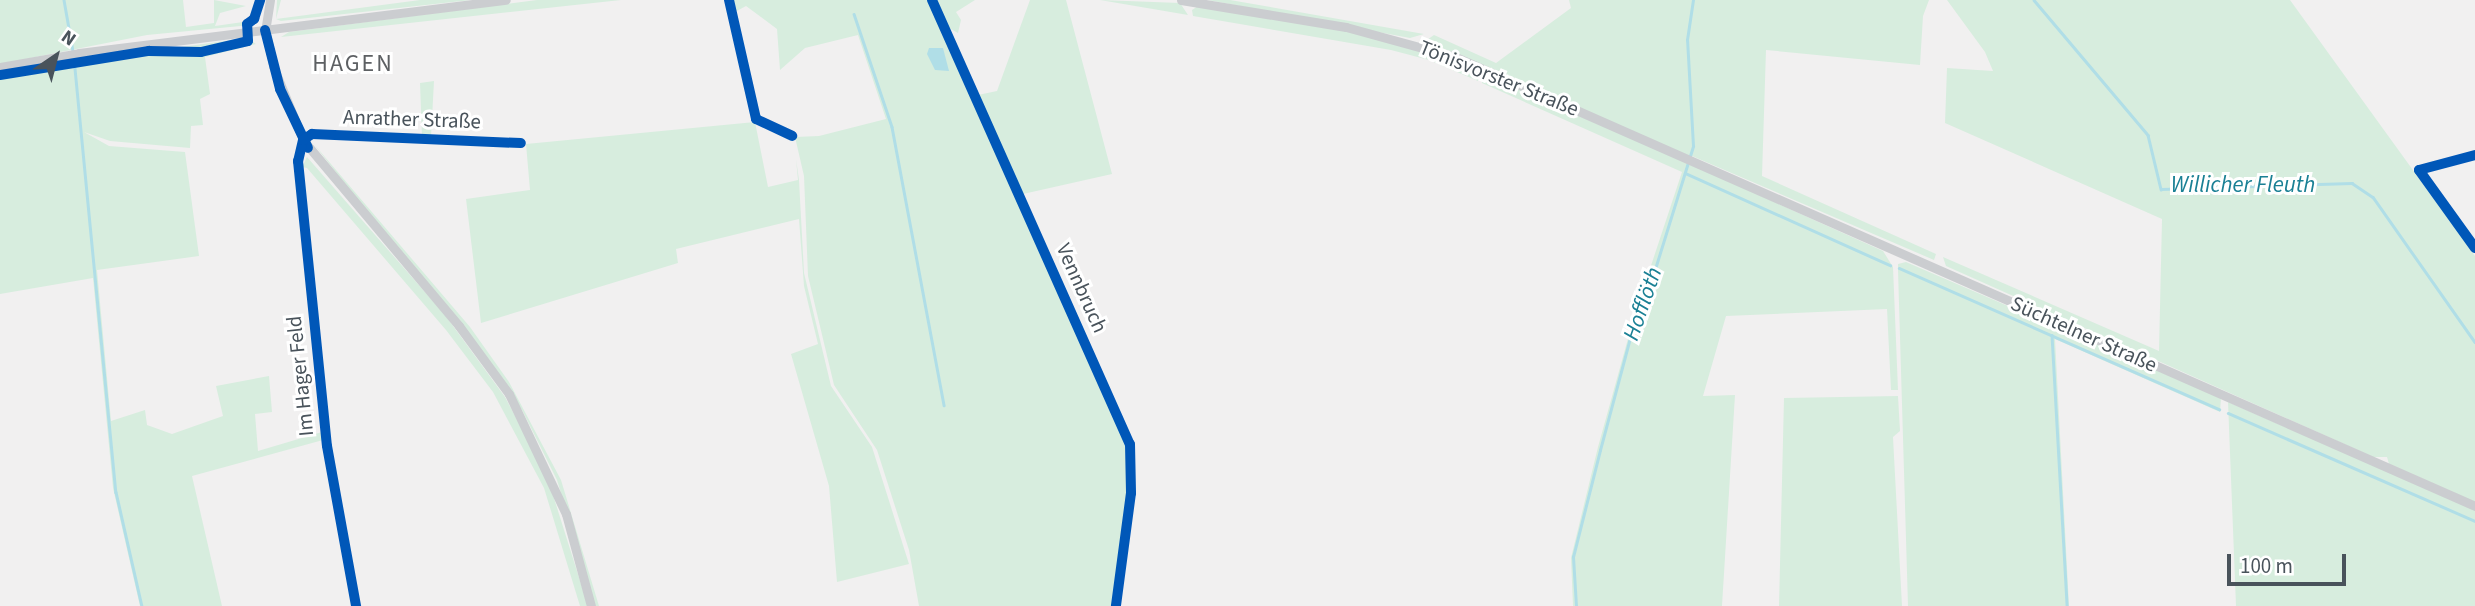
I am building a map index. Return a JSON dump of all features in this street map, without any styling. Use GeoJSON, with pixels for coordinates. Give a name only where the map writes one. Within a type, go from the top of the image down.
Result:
{"type":"FeatureCollection","features":[{"type":"Feature","properties":{"kind":"main road"},"geometry":{"type":"LineString","coordinates":[[270,0],[265,30],[281,89],[303,140],[459,326],[509,394],[566,514],[592,606]]}},
{"type":"Feature","properties":{"kind":"main road"},"geometry":{"type":"LineString","coordinates":[[0,67],[79,53],[506,0]]}},
{"type":"Feature","properties":{"kind":"main road","name":"Tönisvorster Straße"},"geometry":{"type":"LineString","coordinates":[[1181,0],[1346,27],[1415,43],[1469,62],[1690,159]]}},
{"type":"Feature","properties":{"kind":"main road","name":"Süchtelner Straße"},"geometry":{"type":"LineString","coordinates":[[1690,159],[2475,506]]}},
{"type":"Feature","properties":{"kind":"street"},"geometry":{"type":"LineString","coordinates":[[729,0],[756,119],[792,136]]}},
{"type":"Feature","properties":{"kind":"street","name":"Vennbruch"},"geometry":{"type":"LineString","coordinates":[[932,0],[1130,444],[1131,493],[1116,606]]}},
{"type":"Feature","properties":{"kind":"street","name":"Anrather Straße"},"geometry":{"type":"LineString","coordinates":[[303,140],[312,134],[521,143]]}},
{"type":"Feature","properties":{"kind":"street","name":"Im Hager Feld"},"geometry":{"type":"LineString","coordinates":[[303,140],[298,161],[327,446],[356,606]]}},
{"type":"Feature","properties":{"kind":"street"},"geometry":{"type":"LineString","coordinates":[[2475,155],[2419,170],[2475,248]]}},
{"type":"Feature","properties":{"kind":"green space"},"geometry":{"type":"Polygon","coordinates":[[[0,0],[183,0],[186,27],[214,23],[214,0],[246,6],[220,13],[215,26],[243,22],[252,17],[257,0],[261,0],[251,25],[147,35],[0,64],[0,0]]]}},
{"type":"Feature","properties":{"kind":"green space"},"geometry":{"type":"Polygon","coordinates":[[[277,0],[281,0],[276,19],[277,0]]]}},
{"type":"Feature","properties":{"kind":"green space"},"geometry":{"type":"Polygon","coordinates":[[[420,0],[471,0],[281,21],[276,19],[420,0]]]}},
{"type":"Feature","properties":{"kind":"green space"},"geometry":{"type":"Polygon","coordinates":[[[537,0],[621,0],[281,37],[289,32],[537,0]]]}},
{"type":"Feature","properties":{"kind":"green space"},"geometry":{"type":"Polygon","coordinates":[[[732,0],[930,0],[1127,442],[1128,492],[1113,606],[919,606],[909,550],[877,450],[834,385],[808,276],[804,176],[795,137],[819,136],[886,119],[858,35],[805,48],[780,70],[777,29],[746,6],[735,12],[732,0]]]}},
{"type":"Feature","properties":{"kind":"green space"},"geometry":{"type":"Polygon","coordinates":[[[937,0],[975,0],[956,12],[961,20],[958,33],[949,28],[937,0]]]}},
{"type":"Feature","properties":{"kind":"green space"},"geometry":{"type":"Polygon","coordinates":[[[1030,0],[1066,0],[1112,174],[1023,194],[978,95],[997,91],[1030,0]]]}},
{"type":"Feature","properties":{"kind":"green space"},"geometry":{"type":"Polygon","coordinates":[[[1100,0],[1180,3],[1188,15],[1100,0]]]}},
{"type":"Feature","properties":{"kind":"green space"},"geometry":{"type":"Polygon","coordinates":[[[1208,0],[1230,0],[1424,34],[1410,38],[1208,0]]]}},
{"type":"Feature","properties":{"kind":"green space"},"geometry":{"type":"Polygon","coordinates":[[[1569,0],[1929,0],[1923,16],[1920,65],[1766,50],[1762,176],[1936,254],[1934,260],[1692,156],[1690,164],[1883,251],[1893,267],[1898,390],[1891,390],[1887,309],[1726,316],[1703,396],[1735,395],[1722,606],[1573,606],[1571,558],[1598,447],[1634,317],[1682,172],[1482,83],[1482,72],[1466,57],[1424,42],[1434,35],[1496,63],[1571,8],[1569,0]]]}},
{"type":"Feature","properties":{"kind":"green space"},"geometry":{"type":"Polygon","coordinates":[[[1947,0],[2290,0],[2475,256],[2475,502],[2389,464],[2387,457],[2373,457],[1946,266],[1943,257],[2159,351],[2162,219],[1945,123],[1947,68],[1993,71],[1985,52],[1947,0]]]}},
{"type":"Feature","properties":{"kind":"green space"},"geometry":{"type":"Polygon","coordinates":[[[1198,6],[1347,31],[1453,60],[1479,70],[1478,81],[1429,60],[1391,50],[1193,16],[1192,10],[1198,6]]]}},
{"type":"Feature","properties":{"kind":"green space"},"geometry":{"type":"Polygon","coordinates":[[[247,38],[256,44],[205,57],[210,94],[200,99],[203,125],[191,126],[190,148],[110,141],[84,132],[109,146],[185,152],[199,256],[97,270],[111,421],[145,410],[147,425],[172,434],[223,416],[216,386],[269,376],[272,412],[255,414],[258,451],[322,432],[323,440],[192,476],[222,606],[140,606],[113,488],[93,278],[0,294],[0,72],[247,38]]]}},
{"type":"Feature","properties":{"kind":"green space"},"geometry":{"type":"Polygon","coordinates":[[[434,81],[431,137],[422,137],[420,83],[434,81]]]}},
{"type":"Feature","properties":{"kind":"green space"},"geometry":{"type":"Polygon","coordinates":[[[755,122],[768,187],[798,180],[796,159],[799,180],[804,273],[831,386],[872,447],[909,564],[837,582],[829,486],[791,354],[818,344],[804,286],[799,219],[676,249],[678,263],[481,323],[466,199],[530,190],[526,144],[755,122]]]}},
{"type":"Feature","properties":{"kind":"green space"},"geometry":{"type":"Polygon","coordinates":[[[313,143],[470,327],[509,382],[561,480],[599,606],[595,606],[557,480],[522,410],[313,143]]]}},
{"type":"Feature","properties":{"kind":"green space"},"geometry":{"type":"Polygon","coordinates":[[[307,157],[445,315],[505,397],[547,476],[588,606],[580,606],[544,488],[493,392],[446,330],[307,168],[302,167],[307,157]]]}},
{"type":"Feature","properties":{"kind":"green space"},"geometry":{"type":"Polygon","coordinates":[[[1906,262],[2221,398],[2220,412],[2055,339],[2069,606],[1908,606],[1898,270],[1898,264],[1906,262]]]}},
{"type":"Feature","properties":{"kind":"green space"},"geometry":{"type":"Polygon","coordinates":[[[1898,396],[1900,431],[1893,437],[1902,606],[1779,606],[1784,398],[1898,396]]]}},
{"type":"Feature","properties":{"kind":"green space"},"geometry":{"type":"Polygon","coordinates":[[[2228,402],[2475,510],[2475,606],[2236,606],[2228,402]]]}},
{"type":"Feature","properties":{"kind":"water"},"geometry":{"type":"Polygon","coordinates":[[[929,48],[943,48],[949,71],[935,70],[927,54],[929,48]]]}},
{"type":"Feature","properties":{"kind":"waterway"},"geometry":{"type":"LineString","coordinates":[[64,0],[73,51]]}},
{"type":"Feature","properties":{"kind":"waterway","name":"Hofflöth"},"geometry":{"type":"LineString","coordinates":[[1576,606],[1573,557],[1600,450],[1635,319],[1651,282],[1693,146],[1687,40],[1693,0]]}},
{"type":"Feature","properties":{"kind":"waterway","name":"Willicher Fleuth"},"geometry":{"type":"LineString","coordinates":[[2034,0],[2148,135],[2161,189],[2352,183],[2373,197],[2475,342]]}},
{"type":"Feature","properties":{"kind":"waterway"},"geometry":{"type":"LineString","coordinates":[[854,14],[892,127],[944,405]]}},
{"type":"Feature","properties":{"kind":"waterway"},"geometry":{"type":"LineString","coordinates":[[74,58],[116,492],[142,606]]}},
{"type":"Feature","properties":{"kind":"waterway"},"geometry":{"type":"LineString","coordinates":[[1685,173],[1890,265]]}},
{"type":"Feature","properties":{"kind":"waterway"},"geometry":{"type":"LineString","coordinates":[[1899,268],[2219,409]]}},
{"type":"Feature","properties":{"kind":"waterway"},"geometry":{"type":"LineString","coordinates":[[2052,335],[2067,606]]}},
{"type":"Feature","properties":{"kind":"waterway"},"geometry":{"type":"LineString","coordinates":[[2228,413],[2475,521]]}},
{"type":"Feature","properties":{"kind":"cycle path"},"geometry":{"type":"LineString","coordinates":[[0,75],[149,51],[201,52],[248,41],[247,24],[254,19],[260,0]]}},
{"type":"Feature","properties":{"kind":"cycle path"},"geometry":{"type":"LineString","coordinates":[[729,0],[756,119],[792,136]]}},
{"type":"Feature","properties":{"kind":"cycle path"},"geometry":{"type":"LineString","coordinates":[[932,0],[1130,444],[1131,493],[1116,606]]}},
{"type":"Feature","properties":{"kind":"cycle path"},"geometry":{"type":"LineString","coordinates":[[265,30],[280,89],[308,148]]}},
{"type":"Feature","properties":{"kind":"cycle path"},"geometry":{"type":"LineString","coordinates":[[303,140],[312,134],[521,143]]}},
{"type":"Feature","properties":{"kind":"cycle path"},"geometry":{"type":"LineString","coordinates":[[303,140],[298,161],[327,446],[356,606]]}},
{"type":"Feature","properties":{"kind":"cycle path"},"geometry":{"type":"LineString","coordinates":[[2475,155],[2419,170],[2475,248]]}},
{"type":"Feature","properties":{"kind":"district","name":"HAGEN"},"geometry":{"type":"Point","coordinates":[353,64]}}]}
